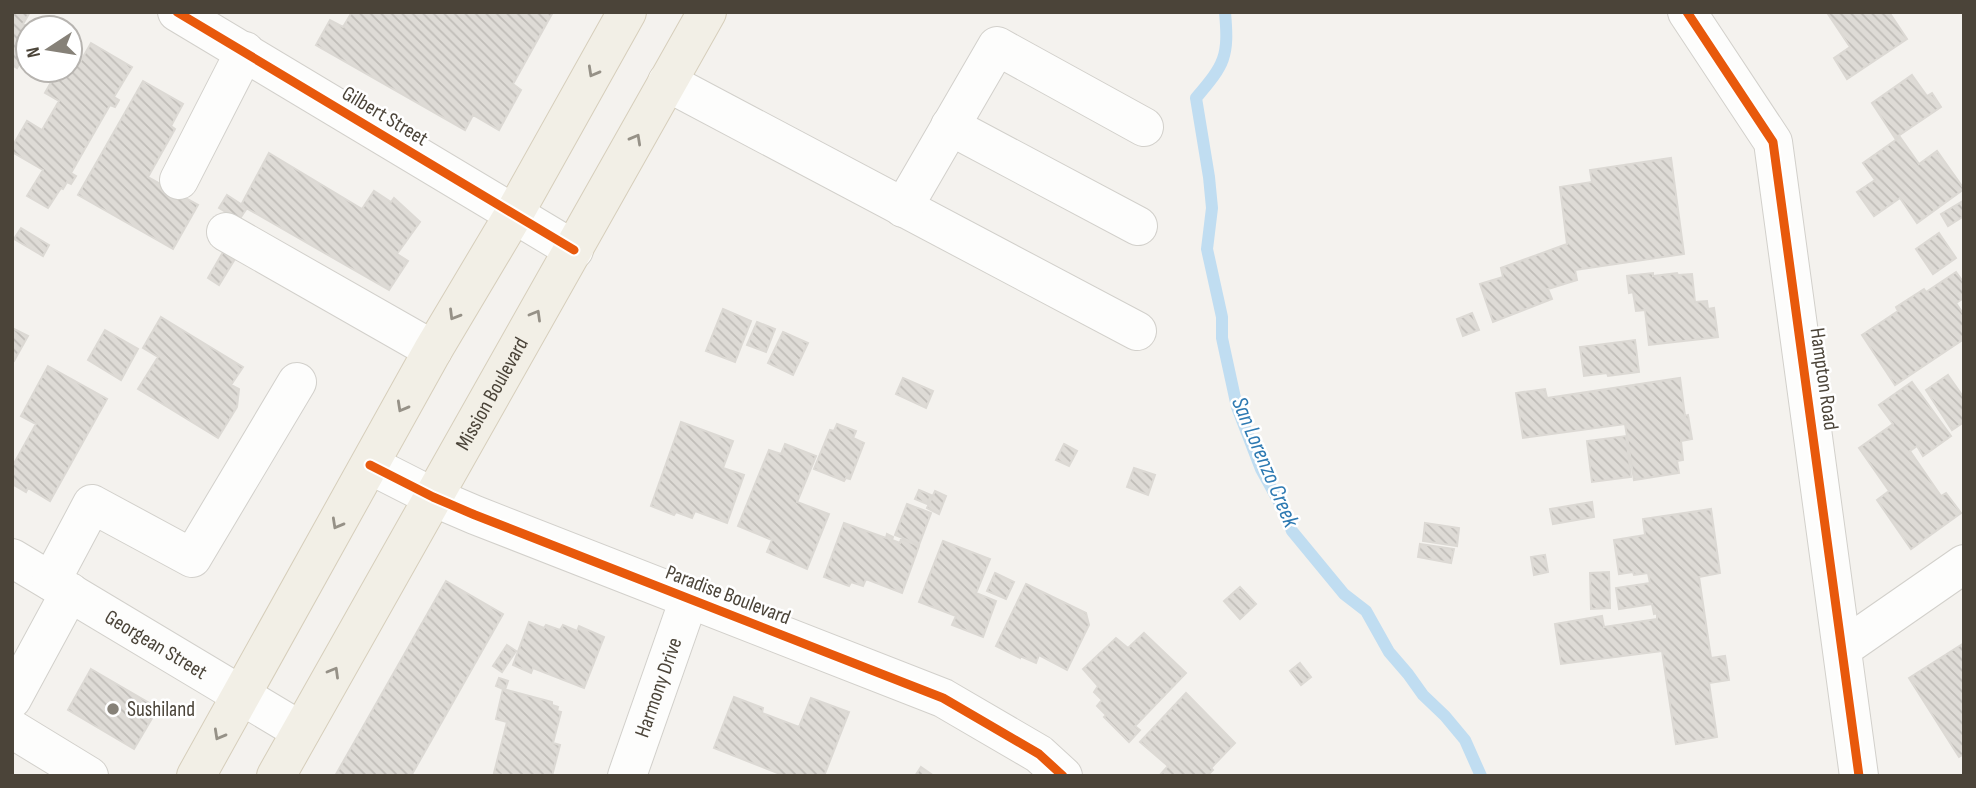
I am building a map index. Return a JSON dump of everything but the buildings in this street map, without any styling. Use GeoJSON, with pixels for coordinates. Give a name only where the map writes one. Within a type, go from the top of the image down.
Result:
{"type":"FeatureCollection","features":[{"type":"Feature","properties":{"kind":"main road"},"geometry":{"type":"LineString","coordinates":[[196,776],[433,350],[514,214],[627,12]]}},
{"type":"Feature","properties":{"kind":"main road","name":"Mission Boulevard"},"geometry":{"type":"LineString","coordinates":[[276,776],[707,12]]}},
{"type":"Feature","properties":{"kind":"street","name":"Gilbert Street"},"geometry":{"type":"LineString","coordinates":[[177,12],[574,250]]}},
{"type":"Feature","properties":{"kind":"street","name":"Hampton Road"},"geometry":{"type":"LineString","coordinates":[[1687,12],[1773,142],[1859,776]]}},
{"type":"Feature","properties":{"kind":"street"},"geometry":{"type":"LineString","coordinates":[[903,208],[997,46],[1144,127]]}},
{"type":"Feature","properties":{"kind":"street"},"geometry":{"type":"LineString","coordinates":[[179,180],[244,51]]}},
{"type":"Feature","properties":{"kind":"street"},"geometry":{"type":"LineString","coordinates":[[667,82],[1137,331]]}},
{"type":"Feature","properties":{"kind":"street"},"geometry":{"type":"LineString","coordinates":[[950,126],[1138,226]]}},
{"type":"Feature","properties":{"kind":"street"},"geometry":{"type":"LineString","coordinates":[[226,232],[433,350]]}},
{"type":"Feature","properties":{"kind":"street"},"geometry":{"type":"LineString","coordinates":[[12,699],[61,586],[92,505],[192,558],[297,382]]}},
{"type":"Feature","properties":{"kind":"street","name":"Paradise Boulevard"},"geometry":{"type":"LineString","coordinates":[[370,465],[433,497],[943,698],[1039,754],[1063,776]]}},
{"type":"Feature","properties":{"kind":"street","name":"Georgean Street"},"geometry":{"type":"LineString","coordinates":[[12,558],[301,731]]}},
{"type":"Feature","properties":{"kind":"street"},"geometry":{"type":"LineString","coordinates":[[1843,648],[1964,564]]}},
{"type":"Feature","properties":{"kind":"street","name":"Harmony Drive"},"geometry":{"type":"LineString","coordinates":[[627,776],[690,599]]}},
{"type":"Feature","properties":{"kind":"street"},"geometry":{"type":"LineString","coordinates":[[12,729],[89,776]]}},
{"type":"Feature","properties":{"kind":"waterway","name":"San Lorenzo Creek"},"geometry":{"type":"LineString","coordinates":[[1225,12],[1226,40],[1223,59],[1196,98],[1212,208],[1207,249],[1237,407],[1261,469],[1292,531],[1344,594],[1366,611],[1389,652],[1423,695],[1465,740],[1481,776]]}},
{"type":"Feature","properties":{"kind":"cycle path"},"geometry":{"type":"LineString","coordinates":[[177,12],[574,250]]}},
{"type":"Feature","properties":{"kind":"cycle path"},"geometry":{"type":"LineString","coordinates":[[1687,12],[1773,142],[1859,776]]}},
{"type":"Feature","properties":{"kind":"cycle path"},"geometry":{"type":"LineString","coordinates":[[370,465],[475,515],[943,698],[1039,754],[1063,776]]}},
{"type":"Feature","properties":{"kind":"place","name":"Sushiland"},"geometry":{"type":"Point","coordinates":[113,709]}}]}
